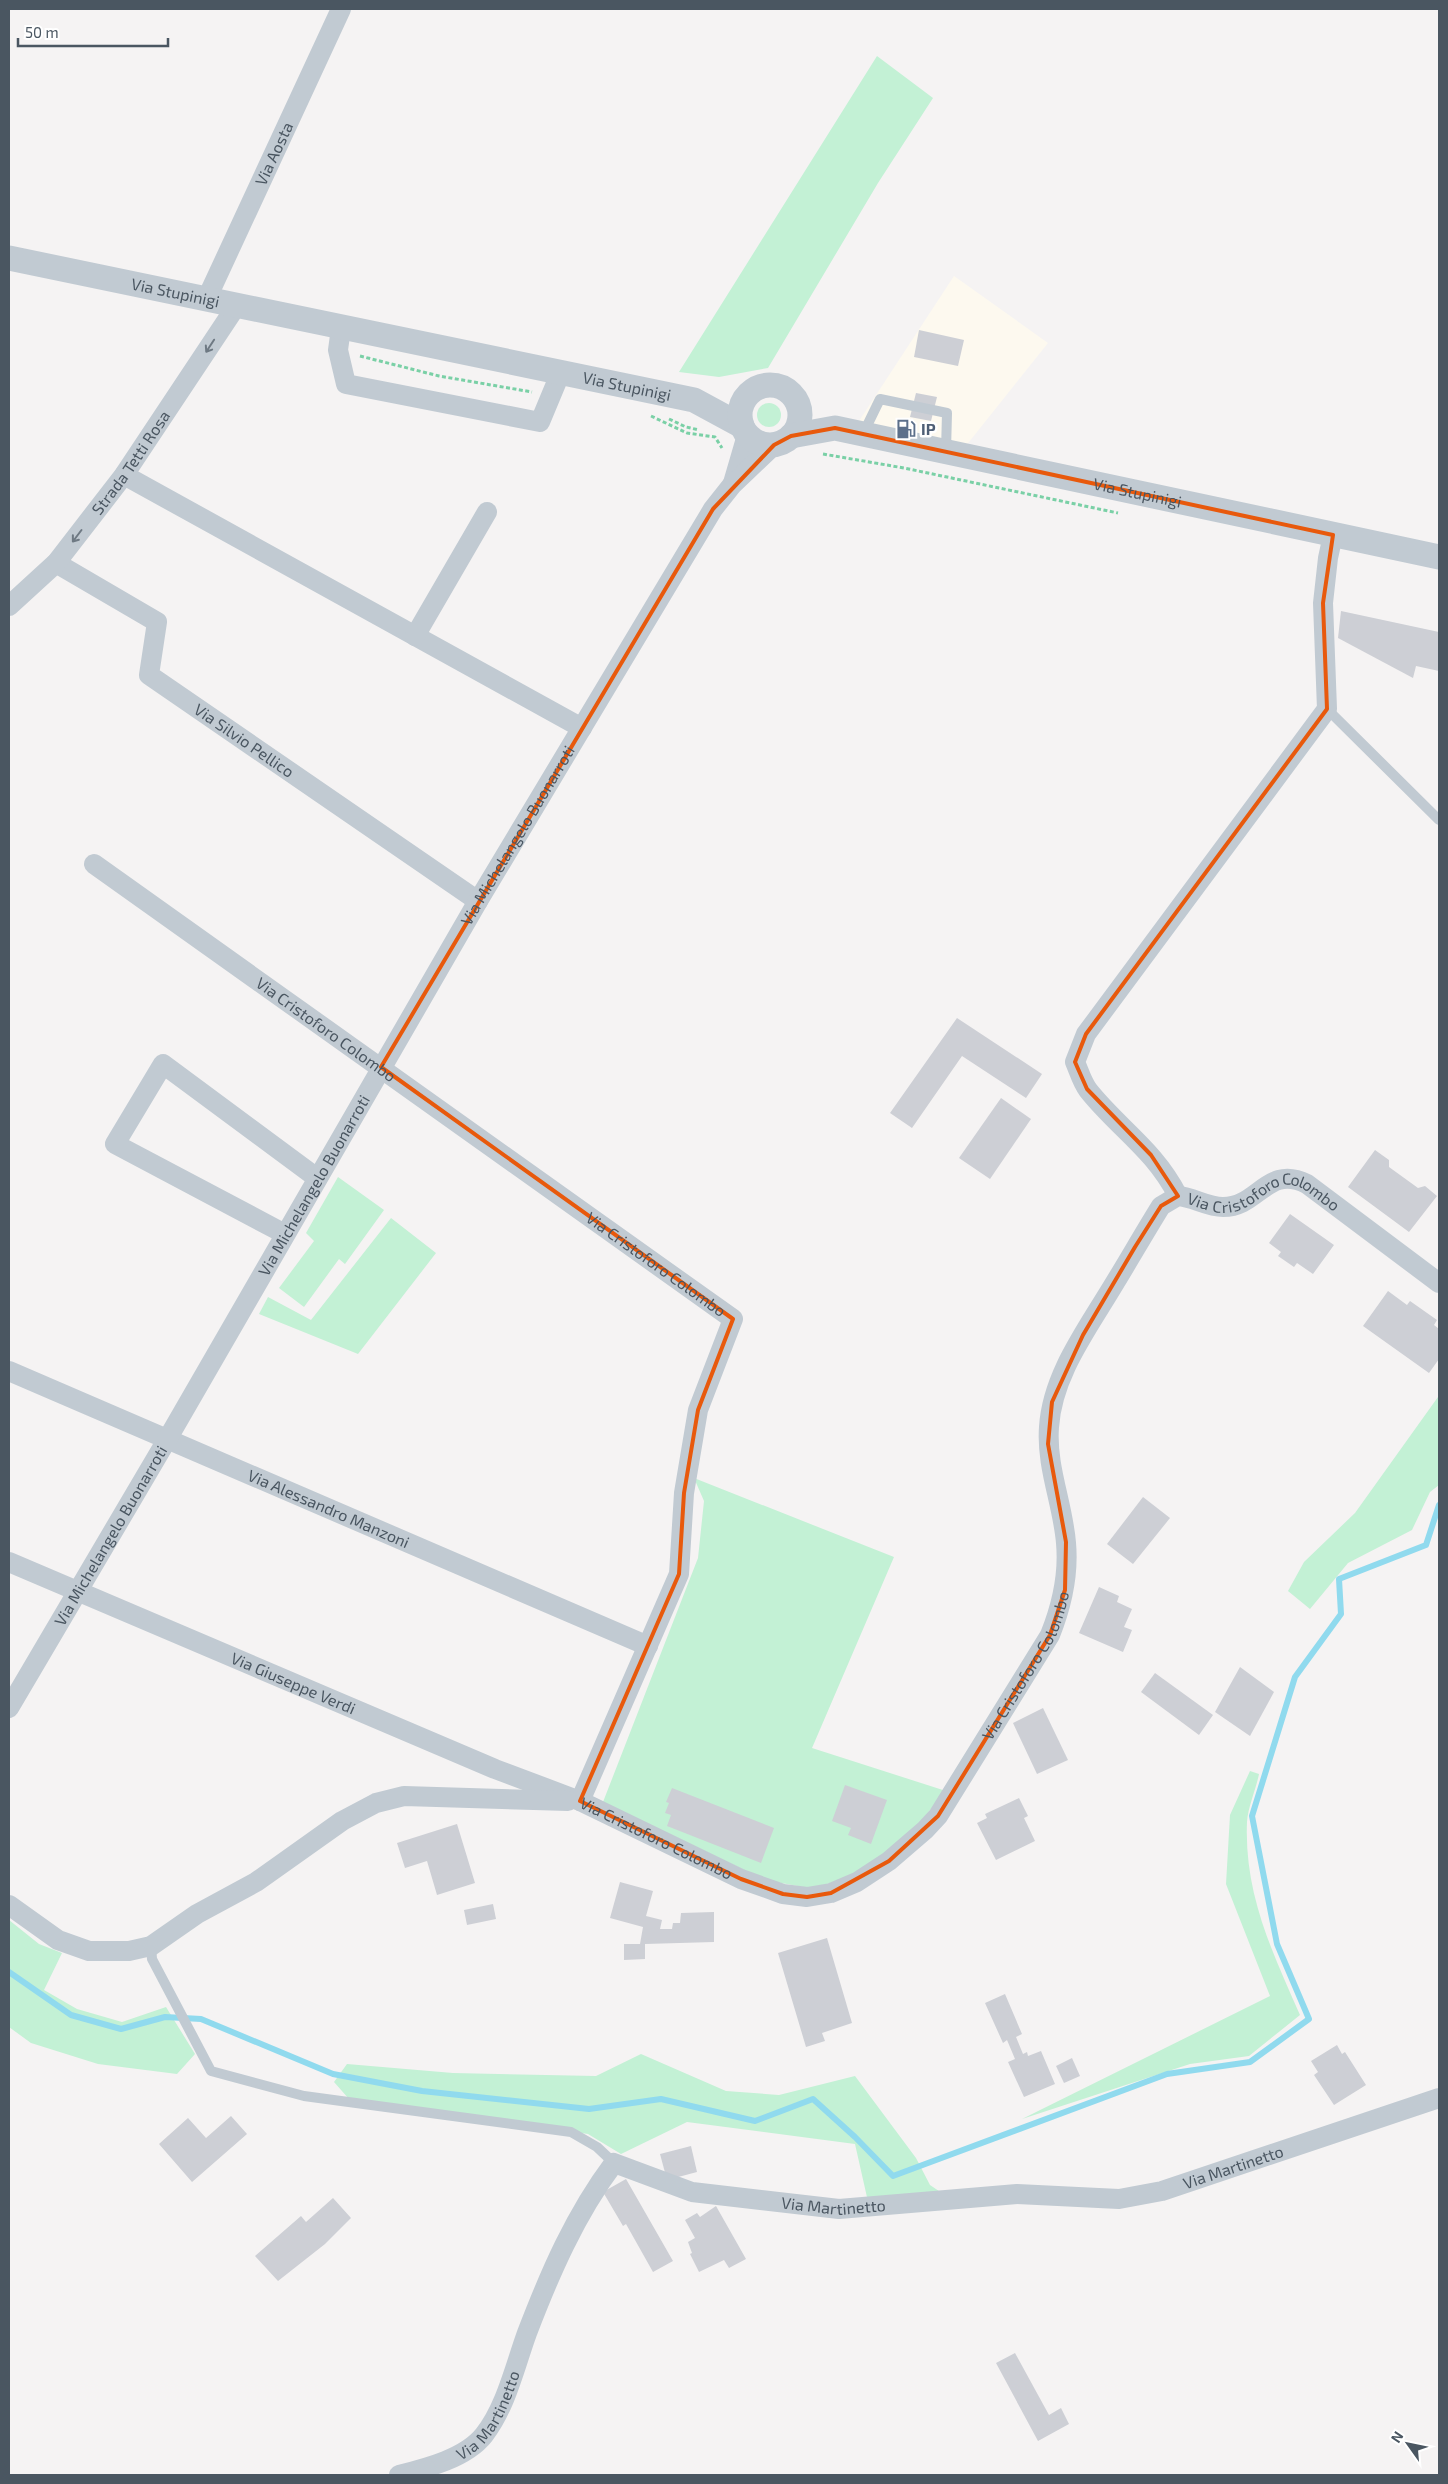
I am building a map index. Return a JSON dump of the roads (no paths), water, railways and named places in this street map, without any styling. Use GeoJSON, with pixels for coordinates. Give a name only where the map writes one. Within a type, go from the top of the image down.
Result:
{"type":"FeatureCollection","features":[{"type":"Feature","properties":{"kind":"street","name":"Via Aosta"},"geometry":{"type":"LineString","coordinates":[[207,298],[340,9]]}},
{"type":"Feature","properties":{"kind":"street","name":"Via Stupinigi"},"geometry":{"type":"LineString","coordinates":[[9,258],[207,298],[560,374],[694,400],[752,391]]}},
{"type":"Feature","properties":{"kind":"street","name":"Strada Tetti Rosa"},"geometry":{"type":"LineString","coordinates":[[9,606],[56,563],[124,475],[237,305]]}},
{"type":"Feature","properties":{"kind":"street","name":"Via Stupinigi"},"geometry":{"type":"LineString","coordinates":[[341,328],[338,350],[346,384],[540,422],[560,374]]}},
{"type":"Feature","properties":{"kind":"street"},"geometry":{"type":"LineString","coordinates":[[771,385],[785,390],[796,400],[800,419],[782,441],[764,445],[745,431],[741,407],[752,391],[771,385]]}},
{"type":"Feature","properties":{"kind":"street","name":"Via Stupinigi"},"geometry":{"type":"LineString","coordinates":[[694,400],[745,431]]}},
{"type":"Feature","properties":{"kind":"street","name":"Via Stupinigi"},"geometry":{"type":"LineString","coordinates":[[796,400],[835,428],[1439,557]]}},
{"type":"Feature","properties":{"kind":"street","name":"Via Stupinigi"},"geometry":{"type":"LineString","coordinates":[[782,441],[835,428]]}},
{"type":"Feature","properties":{"kind":"street","name":"Via Michelangelo Buonarroti"},"geometry":{"type":"LineString","coordinates":[[732,485],[745,431]]}},
{"type":"Feature","properties":{"kind":"street","name":"Via Michelangelo Buonarroti"},"geometry":{"type":"LineString","coordinates":[[9,1708],[79,1592],[478,901],[714,509],[732,485],[782,441]]}},
{"type":"Feature","properties":{"kind":"street"},"geometry":{"type":"LineString","coordinates":[[124,475],[582,728]]}},
{"type":"Feature","properties":{"kind":"street"},"geometry":{"type":"LineString","coordinates":[[415,636],[486,512]]}},
{"type":"Feature","properties":{"kind":"street"},"geometry":{"type":"LineString","coordinates":[[1178,1196],[1166,1173],[1151,1155],[1087,1089],[1075,1062],[1086,1034],[1327,709],[1323,603],[1328,558],[1333,535]]}},
{"type":"Feature","properties":{"kind":"street","name":"Via Silvio Pellico"},"geometry":{"type":"LineString","coordinates":[[56,563],[157,622],[149,675],[478,901]]}},
{"type":"Feature","properties":{"kind":"street","name":"Via Cristoforo Colombo"},"geometry":{"type":"LineString","coordinates":[[94,864],[733,1319],[698,1410],[684,1493],[678,1574],[580,1801],[741,1879],[783,1894],[807,1897],[831,1893],[857,1882],[890,1861],[925,1830],[938,1816],[1050,1635],[1060,1610],[1065,1590],[1066,1542],[1050,1465],[1048,1444],[1052,1402],[1061,1377],[1083,1334],[1161,1206],[1178,1196],[1222,1207],[1234,1205],[1250,1198],[1277,1179],[1298,1180],[1307,1184],[1439,1283]]}},
{"type":"Feature","properties":{"kind":"street"},"geometry":{"type":"LineString","coordinates":[[285,1234],[115,1144],[163,1064],[317,1178]]}},
{"type":"Feature","properties":{"kind":"street","name":"Via Alessandro Manzoni"},"geometry":{"type":"LineString","coordinates":[[9,1371],[648,1646]]}},
{"type":"Feature","properties":{"kind":"street","name":"Via Giuseppe Verdi"},"geometry":{"type":"LineString","coordinates":[[9,1562],[496,1769],[580,1801]]}},
{"type":"Feature","properties":{"kind":"street"},"geometry":{"type":"LineString","coordinates":[[9,1905],[58,1940],[89,1951],[129,1951],[150,1946],[197,1914],[256,1882],[342,1821],[376,1803],[404,1796],[510,1801],[580,1801]]}},
{"type":"Feature","properties":{"kind":"street","name":"Via Martinetto"},"geometry":{"type":"LineString","coordinates":[[399,2475],[459,2454],[483,2436],[497,2413],[539,2301],[570,2232],[595,2189],[614,2164],[692,2192],[838,2209],[1017,2194],[1119,2199],[1162,2191],[1439,2098]]}},
{"type":"Feature","properties":{"kind":"lane"},"geometry":{"type":"LineString","coordinates":[[863,434],[880,399],[947,413],[946,452]]}},
{"type":"Feature","properties":{"kind":"lane"},"geometry":{"type":"LineString","coordinates":[[1327,709],[1439,820]]}},
{"type":"Feature","properties":{"kind":"lane"},"geometry":{"type":"LineString","coordinates":[[150,1946],[152,1959],[211,2071],[304,2096],[571,2132],[597,2146],[614,2164]]}},
{"type":"Feature","properties":{"kind":"waterway"},"geometry":{"type":"LineString","coordinates":[[9,1972],[71,2015],[121,2029],[165,2017],[201,2019],[333,2074],[422,2091],[589,2109],[661,2099],[755,2121],[813,2099],[855,2137],[893,2176],[1167,2074],[1250,2062],[1309,2019],[1277,1944],[1252,1816],[1295,1677],[1341,1614],[1339,1579],[1426,1545],[1439,1505]]}},
{"type":"Feature","properties":{"kind":"place","name":"IP"},"geometry":{"type":"Point","coordinates":[906,429]}}]}
